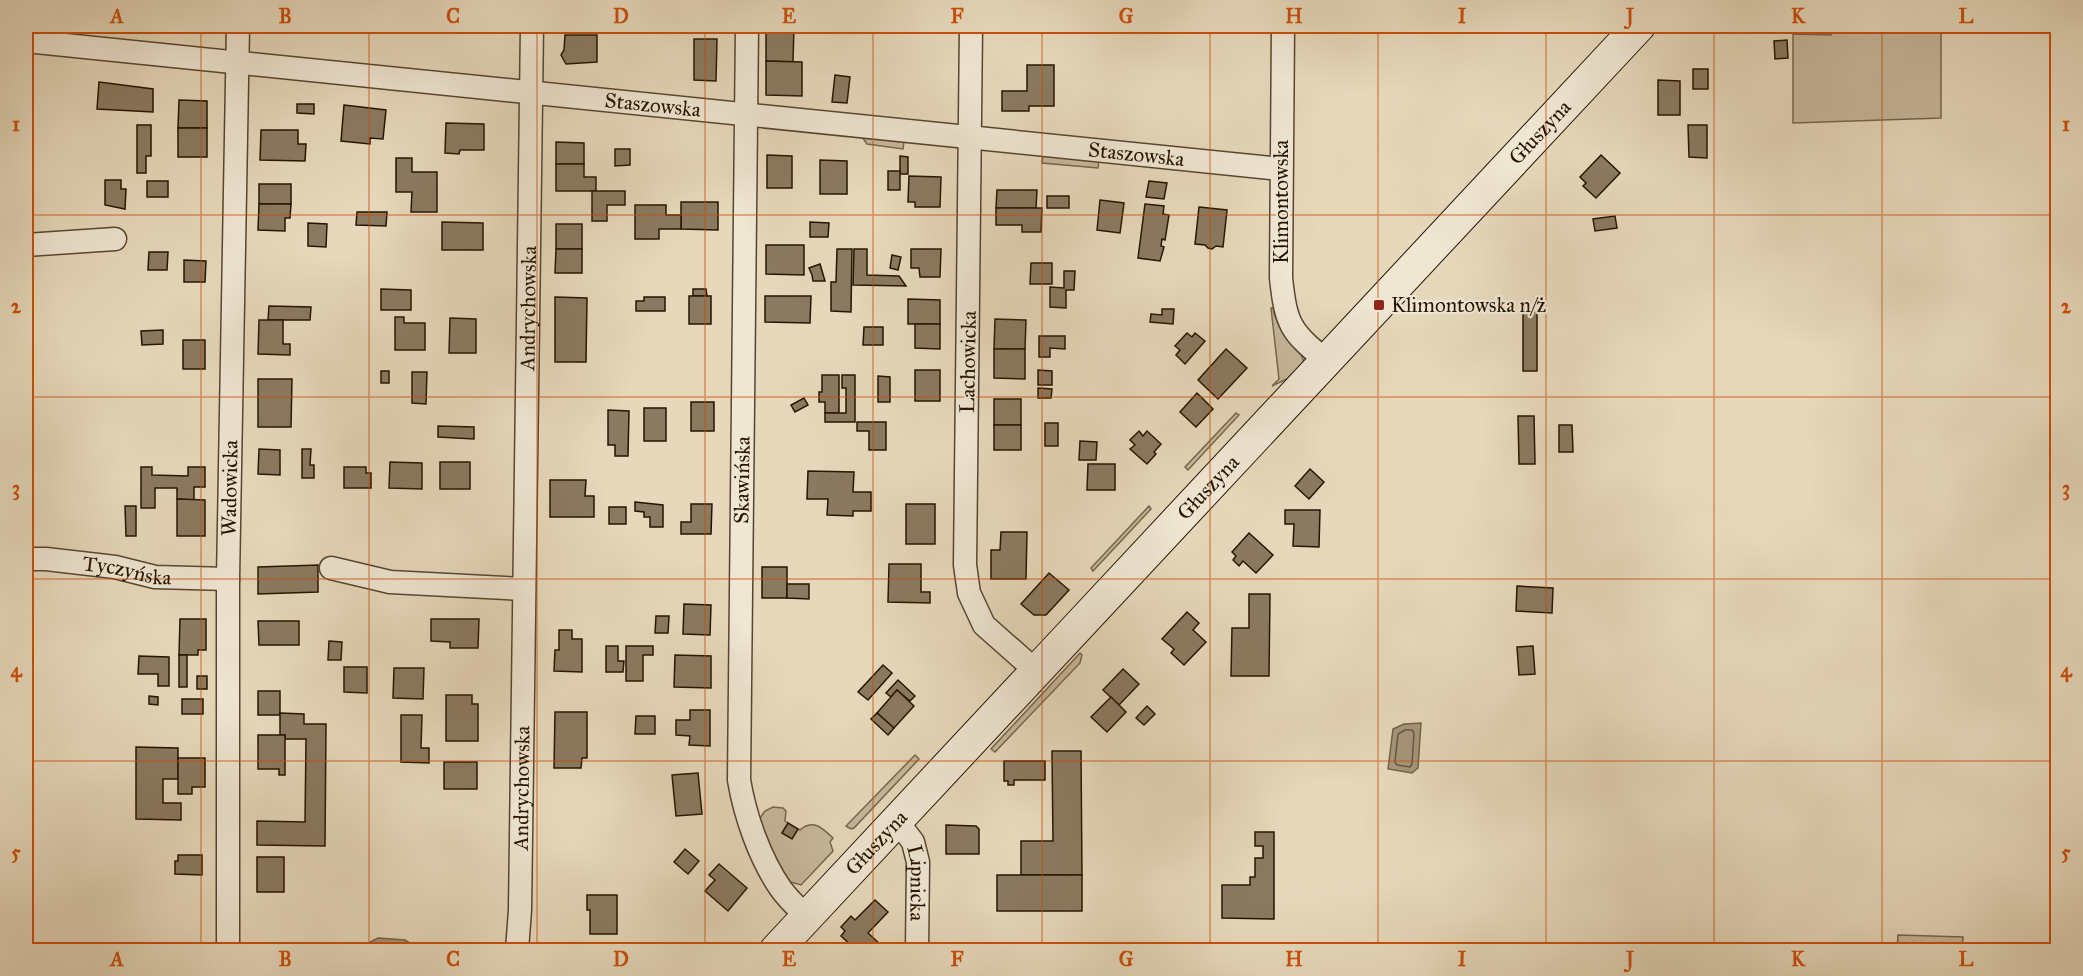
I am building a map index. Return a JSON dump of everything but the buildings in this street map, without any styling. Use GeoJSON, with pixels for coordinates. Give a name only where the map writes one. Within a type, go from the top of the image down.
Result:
{"type":"FeatureCollection","features":[{"type":"Feature","properties":{"kind":"street","name":"Wadowicka"},"geometry":{"type":"LineString","coordinates":[[228,951],[228,579],[238,26]]}},
{"type":"Feature","properties":{"kind":"street","name":"Andrychowska"},"geometry":{"type":"LineString","coordinates":[[517,951],[520,910],[532,26]]}},
{"type":"Feature","properties":{"kind":"street","name":"Skawińska"},"geometry":{"type":"LineString","coordinates":[[747,26],[739,780],[745,809],[758,845],[783,892],[807,916]]}},
{"type":"Feature","properties":{"kind":"street","name":"Lachowicka"},"geometry":{"type":"LineString","coordinates":[[971,26],[966,574],[972,603],[984,625],[1036,671]]}},
{"type":"Feature","properties":{"kind":"street","name":"Klimontowska"},"geometry":{"type":"LineString","coordinates":[[1283,26],[1281,278],[1285,311],[1290,324],[1300,338],[1327,361]]}},
{"type":"Feature","properties":{"kind":"street","name":"Głuszyna"},"geometry":{"type":"LineString","coordinates":[[776,951],[1639,26]]}},
{"type":"Feature","properties":{"kind":"street","name":"Staszowska"},"geometry":{"type":"LineString","coordinates":[[26,41],[1281,169]]}},
{"type":"Feature","properties":{"kind":"street"},"geometry":{"type":"LineString","coordinates":[[26,245],[115,239]]}},
{"type":"Feature","properties":{"kind":"street","name":"Tyczyńska"},"geometry":{"type":"LineString","coordinates":[[26,559],[115,567],[155,577],[228,579]]}},
{"type":"Feature","properties":{"kind":"street"},"geometry":{"type":"LineString","coordinates":[[330,568],[390,582],[524,589]]}},
{"type":"Feature","properties":{"kind":"street","name":"Lipnicka"},"geometry":{"type":"LineString","coordinates":[[897,821],[913,842],[918,862],[917,951]]}},
{"type":"Feature","properties":{"kind":"shaded area"},"geometry":{"type":"Polygon","coordinates":[[[1831,26],[1941,26],[1941,118],[1793,123],[1793,34],[1831,35],[1831,26]]]}},
{"type":"Feature","properties":{"kind":"shaded area"},"geometry":{"type":"Polygon","coordinates":[[[860,134],[904,141],[903,149],[867,144],[860,134]]]}},
{"type":"Feature","properties":{"kind":"shaded area"},"geometry":{"type":"Polygon","coordinates":[[[1043,153],[1099,158],[1098,168],[1042,163],[1043,153]]]}},
{"type":"Feature","properties":{"kind":"shaded area"},"geometry":{"type":"Polygon","coordinates":[[[1271,308],[1273,308],[1279,325],[1298,349],[1304,362],[1291,377],[1272,386],[1279,379],[1271,308]]]}},
{"type":"Feature","properties":{"kind":"shaded area"},"geometry":{"type":"Polygon","coordinates":[[[1236,413],[1239,415],[1188,470],[1185,467],[1236,413]]]}},
{"type":"Feature","properties":{"kind":"shaded area"},"geometry":{"type":"Polygon","coordinates":[[[1149,506],[1151,509],[1093,571],[1091,568],[1149,506]]]}},
{"type":"Feature","properties":{"kind":"shaded area"},"geometry":{"type":"Polygon","coordinates":[[[1080,653],[1082,655],[1080,663],[995,752],[991,749],[1080,653]]]}},
{"type":"Feature","properties":{"kind":"shaded area"},"geometry":{"type":"Polygon","coordinates":[[[915,755],[919,759],[854,828],[846,826],[915,755]]]}},
{"type":"Feature","properties":{"kind":"shaded area"},"geometry":{"type":"Polygon","coordinates":[[[773,807],[783,808],[786,811],[785,821],[788,823],[782,833],[792,838],[798,829],[814,825],[822,828],[833,838],[830,842],[833,851],[801,885],[791,882],[787,886],[758,821],[765,811],[773,807]]]}},
{"type":"Feature","properties":{"kind":"shaded area"},"geometry":{"type":"Polygon","coordinates":[[[1898,935],[1963,937],[1962,950],[1897,950],[1898,935]]]}},
{"type":"Feature","properties":{"kind":"water"},"geometry":{"type":"Polygon","coordinates":[[[1421,723],[1418,768],[1412,773],[1388,769],[1393,729],[1404,724],[1421,723]]]}},
{"type":"Feature","properties":{"kind":"water"},"geometry":{"type":"Polygon","coordinates":[[[378,938],[405,940],[421,950],[355,950],[378,938]]]}},
{"type":"Feature","properties":{"kind":"place","name":"Klimontowska n/ż"},"geometry":{"type":"Point","coordinates":[1379,305]}}]}
